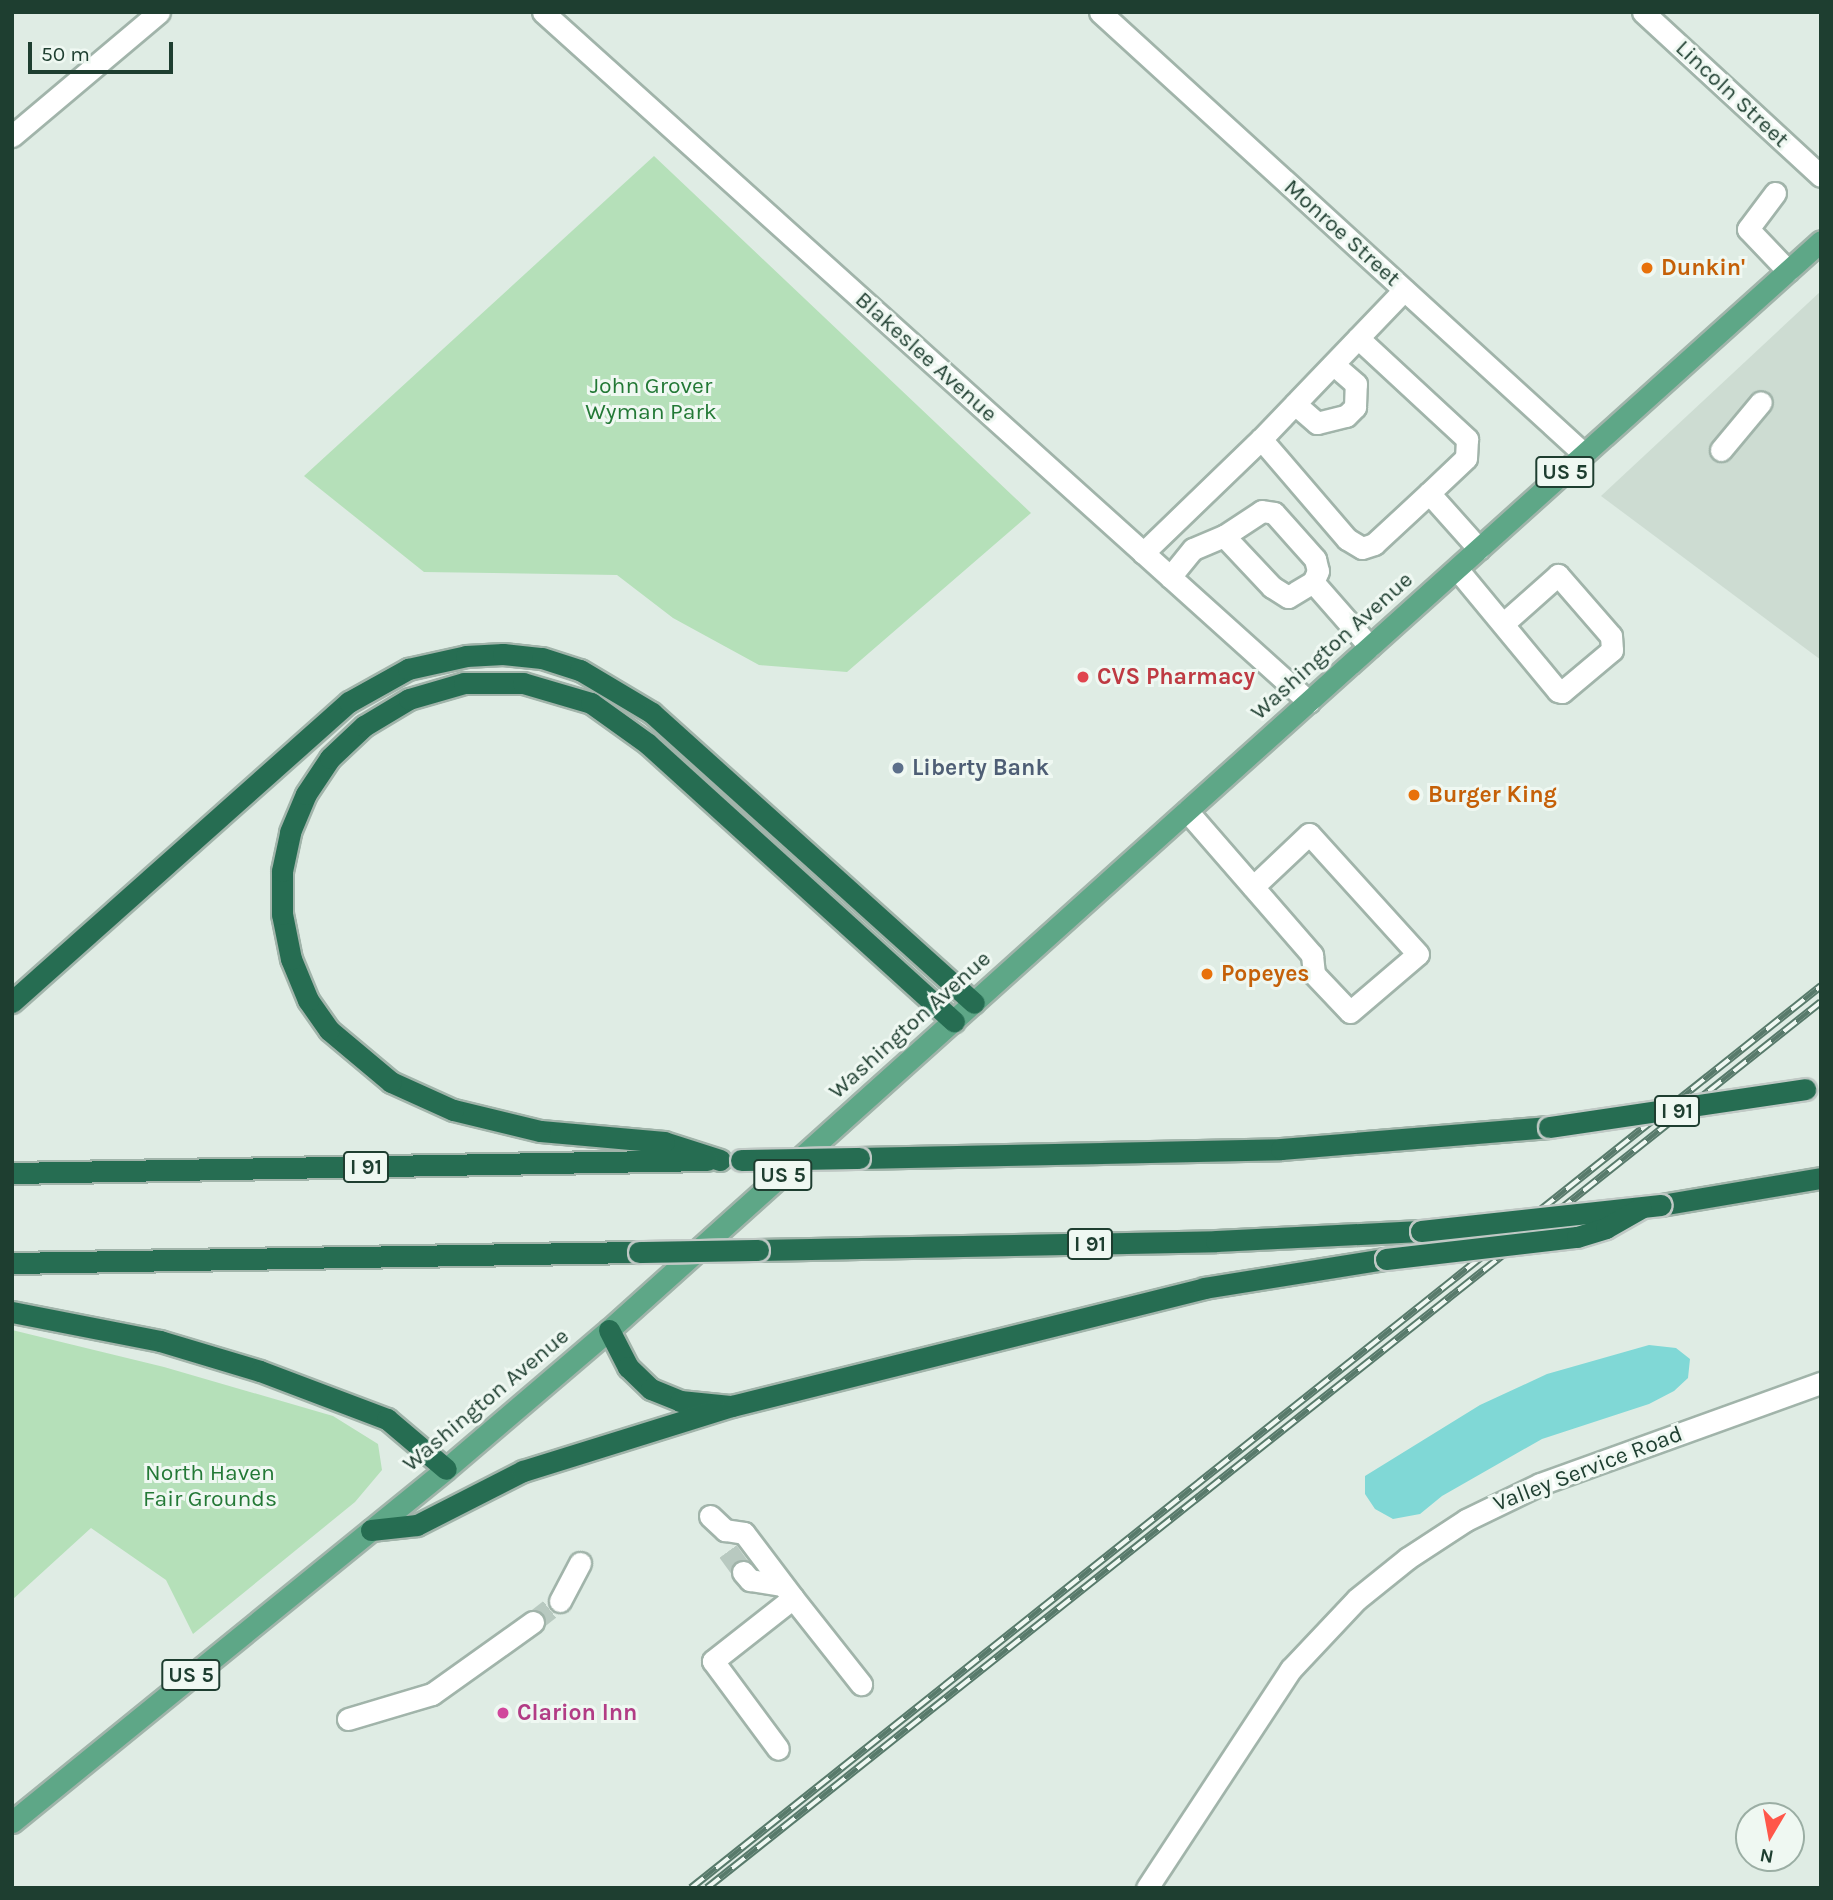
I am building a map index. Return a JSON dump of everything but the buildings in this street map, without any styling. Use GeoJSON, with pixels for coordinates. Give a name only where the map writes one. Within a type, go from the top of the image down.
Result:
{"type":"FeatureCollection","features":[{"type":"Feature","properties":{"kind":"highway"},"geometry":{"type":"LineString","coordinates":[[12,1002],[356,697],[393,675],[425,664],[503,654],[542,658],[580,670],[652,713],[974,1003]]}},
{"type":"Feature","properties":{"kind":"highway"},"geometry":{"type":"LineString","coordinates":[[730,1160],[664,1142],[540,1131],[453,1110],[382,1076],[329,1031],[308,1000],[291,959],[283,923],[281,881],[290,832],[306,794],[354,734],[409,699],[464,683],[523,683],[591,703],[648,744],[954,1021]]}},
{"type":"Feature","properties":{"kind":"highway","name":"I 91"},"geometry":{"type":"LineString","coordinates":[[12,1173],[1281,1149],[1549,1127],[1813,1088]]}},
{"type":"Feature","properties":{"kind":"highway","name":"I 91"},"geometry":{"type":"LineString","coordinates":[[12,1263],[1216,1241],[1421,1231],[1651,1207],[1821,1178]]}},
{"type":"Feature","properties":{"kind":"highway"},"geometry":{"type":"LineString","coordinates":[[371,1530],[417,1525],[523,1471],[732,1406],[1204,1288],[1386,1259],[1577,1237],[1606,1228],[1651,1207]]}},
{"type":"Feature","properties":{"kind":"highway"},"geometry":{"type":"LineString","coordinates":[[12,1312],[160,1341],[260,1371],[387,1419],[446,1469]]}},
{"type":"Feature","properties":{"kind":"highway"},"geometry":{"type":"LineString","coordinates":[[609,1330],[628,1367],[651,1389],[680,1401],[732,1406]]}},
{"type":"Feature","properties":{"kind":"main road","name":"Washington Avenue"},"geometry":{"type":"LineString","coordinates":[[12,1822],[446,1469],[609,1330],[1821,241]]}},
{"type":"Feature","properties":{"kind":"street"},"geometry":{"type":"LineString","coordinates":[[12,136],[159,12]]}},
{"type":"Feature","properties":{"kind":"street","name":"Blakeslee Avenue"},"geometry":{"type":"LineString","coordinates":[[542,12],[1309,702]]}},
{"type":"Feature","properties":{"kind":"street","name":"Monroe Street"},"geometry":{"type":"LineString","coordinates":[[1100,12],[1584,454]]}},
{"type":"Feature","properties":{"kind":"street","name":"Lincoln Street"},"geometry":{"type":"LineString","coordinates":[[1643,12],[1821,176]]}},
{"type":"Feature","properties":{"kind":"street"},"geometry":{"type":"LineString","coordinates":[[1775,193],[1748,229],[1788,271]]}},
{"type":"Feature","properties":{"kind":"street"},"geometry":{"type":"LineString","coordinates":[[1143,553],[1261,439],[1404,290]]}},
{"type":"Feature","properties":{"kind":"street"},"geometry":{"type":"LineString","coordinates":[[1261,439],[1347,539],[1363,548],[1374,544],[1466,458],[1466,439],[1358,338]]}},
{"type":"Feature","properties":{"kind":"street"},"geometry":{"type":"LineString","coordinates":[[1295,404],[1317,423],[1346,416],[1355,407],[1356,384],[1334,364]]}},
{"type":"Feature","properties":{"kind":"street"},"geometry":{"type":"LineString","coordinates":[[1721,450],[1761,402]]}},
{"type":"Feature","properties":{"kind":"street"},"geometry":{"type":"LineString","coordinates":[[1429,494],[1479,549]]}},
{"type":"Feature","properties":{"kind":"street"},"geometry":{"type":"LineString","coordinates":[[1170,577],[1193,549],[1224,536],[1251,515],[1262,511],[1274,513],[1315,559],[1318,571],[1313,582],[1288,597],[1272,587],[1224,536]]}},
{"type":"Feature","properties":{"kind":"street"},"geometry":{"type":"LineString","coordinates":[[1457,569],[1505,622],[1514,642],[1562,692],[1612,650],[1611,636],[1558,575],[1505,622]]}},
{"type":"Feature","properties":{"kind":"street"},"geometry":{"type":"LineString","coordinates":[[1313,582],[1370,647]]}},
{"type":"Feature","properties":{"kind":"street"},"geometry":{"type":"LineString","coordinates":[[1187,811],[1312,955],[1314,974],[1350,1012],[1418,954],[1309,834],[1253,887]]}},
{"type":"Feature","properties":{"kind":"street","name":"Valley Service Road"},"geometry":{"type":"LineString","coordinates":[[1147,1888],[1284,1678],[1341,1614],[1408,1558],[1473,1516],[1540,1484],[1821,1383]]}},
{"type":"Feature","properties":{"kind":"street"},"geometry":{"type":"LineString","coordinates":[[721,1532],[744,1533],[861,1684]]}},
{"type":"Feature","properties":{"kind":"street"},"geometry":{"type":"LineString","coordinates":[[560,1601],[580,1563]]}},
{"type":"Feature","properties":{"kind":"street"},"geometry":{"type":"LineString","coordinates":[[743,1572],[750,1580],[788,1591]]}},
{"type":"Feature","properties":{"kind":"street"},"geometry":{"type":"LineString","coordinates":[[778,1749],[713,1661],[788,1591]]}},
{"type":"Feature","properties":{"kind":"street"},"geometry":{"type":"LineString","coordinates":[[348,1719],[432,1694],[533,1622]]}},
{"type":"Feature","properties":{"kind":"shaded area"},"geometry":{"type":"Polygon","coordinates":[[[1821,291],[1821,660],[1601,496],[1821,291]]]}},
{"type":"Feature","properties":{"kind":"green space","name":"John Grover Wyman Park"},"geometry":{"type":"Polygon","coordinates":[[[654,156],[1031,513],[847,672],[759,665],[673,618],[617,575],[424,572],[304,476],[654,156]]]}},
{"type":"Feature","properties":{"kind":"green space","name":"North Haven Fair Grounds"},"geometry":{"type":"Polygon","coordinates":[[[12,1330],[164,1367],[333,1416],[378,1444],[382,1470],[355,1502],[193,1634],[166,1580],[91,1528],[12,1600],[12,1330]]]}},
{"type":"Feature","properties":{"kind":"water"},"geometry":{"type":"Polygon","coordinates":[[[1649,1345],[1676,1348],[1690,1359],[1688,1378],[1674,1391],[1649,1404],[1542,1439],[1442,1496],[1420,1514],[1393,1519],[1375,1509],[1365,1494],[1365,1476],[1480,1405],[1547,1374],[1649,1345]]]}},
{"type":"Feature","properties":{"kind":"tunnel"},"geometry":{"type":"LineString","coordinates":[[728,1551],[743,1572]]}},
{"type":"Feature","properties":{"kind":"tunnel"},"geometry":{"type":"LineString","coordinates":[[533,1622],[560,1601]]}},
{"type":"Feature","properties":{"kind":"railway"},"geometry":{"type":"LineString","coordinates":[[691,1888],[1821,986]]}},
{"type":"Feature","properties":{"kind":"railway"},"geometry":{"type":"LineString","coordinates":[[707,1888],[1821,1002]]}},
{"type":"Feature","properties":{"kind":"place","name":"Dunkin'"},"geometry":{"type":"Point","coordinates":[1647,268]}},
{"type":"Feature","properties":{"kind":"place","name":"CVS Pharmacy"},"geometry":{"type":"Point","coordinates":[1083,677]}},
{"type":"Feature","properties":{"kind":"place","name":"Liberty Bank"},"geometry":{"type":"Point","coordinates":[898,768]}},
{"type":"Feature","properties":{"kind":"place","name":"Burger King"},"geometry":{"type":"Point","coordinates":[1414,795]}},
{"type":"Feature","properties":{"kind":"place","name":"Popeyes"},"geometry":{"type":"Point","coordinates":[1207,974]}},
{"type":"Feature","properties":{"kind":"place","name":"Clarion Inn"},"geometry":{"type":"Point","coordinates":[503,1713]}}]}
